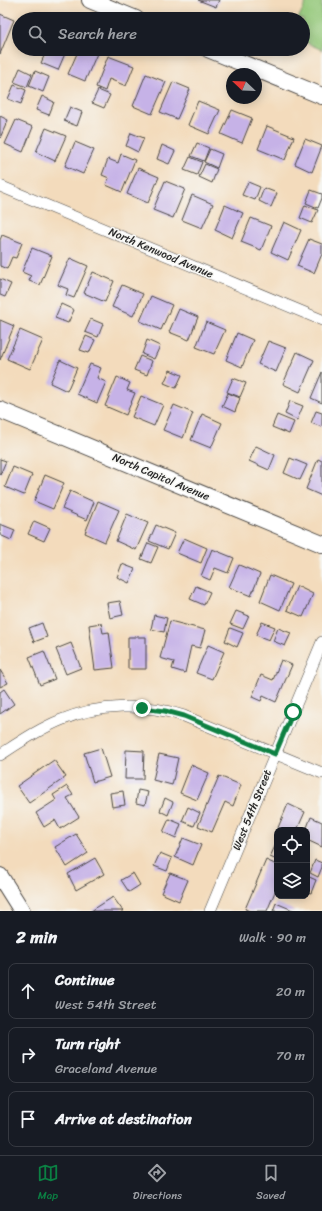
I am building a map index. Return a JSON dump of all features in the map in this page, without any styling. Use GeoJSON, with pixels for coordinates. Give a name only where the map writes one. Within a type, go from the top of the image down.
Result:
{"type":"FeatureCollection","features":[{"type":"Feature","properties":{"kind":"main road"},"geometry":{"type":"LineString","coordinates":[[90,0],[119,12]]}},
{"type":"Feature","properties":{"kind":"main road"},"geometry":{"type":"LineString","coordinates":[[225,56],[322,96]]}},
{"type":"Feature","properties":{"kind":"main road","name":"North Capitol Avenue"},"geometry":{"type":"LineString","coordinates":[[0,410],[322,544]]}},
{"type":"Feature","properties":{"kind":"main road"},"geometry":{"type":"LineString","coordinates":[[0,876],[22,911]]}},
{"type":"Feature","properties":{"kind":"street","name":"North Kenwood Avenue"},"geometry":{"type":"LineString","coordinates":[[0,186],[322,320]]}},
{"type":"Feature","properties":{"kind":"street","name":"West 54th Street"},"geometry":{"type":"LineString","coordinates":[[210,911],[322,642]]}},
{"type":"Feature","properties":{"kind":"street"},"geometry":{"type":"LineString","coordinates":[[0,755],[34,733],[62,720],[98,710],[150,708],[175,713],[322,773]]}},
{"type":"Feature","properties":{"kind":"green space"},"geometry":{"type":"Polygon","coordinates":[[[307,0],[322,0],[322,50],[310,44],[310,12],[301,12],[307,0]]]}},
{"type":"Feature","properties":{"kind":"building"},"geometry":{"type":"Polygon","coordinates":[[[198,0],[219,0],[216,7],[198,0]]]}},
{"type":"Feature","properties":{"kind":"building"},"geometry":{"type":"Polygon","coordinates":[[[0,14],[12,19],[12,25],[0,54],[0,14]]]}},
{"type":"Feature","properties":{"kind":"building"},"geometry":{"type":"Polygon","coordinates":[[[44,56],[64,56],[58,70],[41,63],[44,56]]]}},
{"type":"Feature","properties":{"kind":"building"},"geometry":{"type":"Polygon","coordinates":[[[76,56],[96,56],[85,81],[68,74],[76,56]]]}},
{"type":"Feature","properties":{"kind":"building"},"geometry":{"type":"Polygon","coordinates":[[[108,56],[134,66],[126,86],[109,79],[105,91],[96,87],[108,56]]]}},
{"type":"Feature","properties":{"kind":"building"},"geometry":{"type":"Polygon","coordinates":[[[20,68],[32,74],[27,87],[14,82],[20,68]]]}},
{"type":"Feature","properties":{"kind":"building"},"geometry":{"type":"Polygon","coordinates":[[[35,71],[49,77],[43,92],[29,86],[35,71]]]}},
{"type":"Feature","properties":{"kind":"building"},"geometry":{"type":"Polygon","coordinates":[[[146,74],[166,82],[152,114],[133,106],[146,74]]]}},
{"type":"Feature","properties":{"kind":"building"},"geometry":{"type":"Polygon","coordinates":[[[173,82],[190,89],[177,119],[160,112],[173,82]]]}},
{"type":"Feature","properties":{"kind":"building"},"geometry":{"type":"Polygon","coordinates":[[[14,85],[26,90],[21,104],[8,99],[14,85]]]}},
{"type":"Feature","properties":{"kind":"building"},"geometry":{"type":"Polygon","coordinates":[[[98,90],[110,95],[104,108],[92,103],[98,90]]]}},
{"type":"Feature","properties":{"kind":"building"},"geometry":{"type":"Polygon","coordinates":[[[42,96],[54,102],[49,115],[36,110],[42,96]]]}},
{"type":"Feature","properties":{"kind":"building"},"geometry":{"type":"Polygon","coordinates":[[[198,101],[220,110],[209,134],[188,125],[198,101]]]}},
{"type":"Feature","properties":{"kind":"building"},"geometry":{"type":"Polygon","coordinates":[[[70,107],[82,112],[77,126],[64,121],[70,107]]]}},
{"type":"Feature","properties":{"kind":"building"},"geometry":{"type":"Polygon","coordinates":[[[232,110],[252,118],[242,143],[221,134],[232,110]]]}},
{"type":"Feature","properties":{"kind":"building"},"geometry":{"type":"Polygon","coordinates":[[[0,116],[8,120],[0,138],[0,116]]]}},
{"type":"Feature","properties":{"kind":"building"},"geometry":{"type":"Polygon","coordinates":[[[16,120],[33,127],[23,152],[5,144],[16,120]]]}},
{"type":"Feature","properties":{"kind":"building"},"geometry":{"type":"Polygon","coordinates":[[[267,126],[294,137],[285,160],[258,149],[267,126]]]}},
{"type":"Feature","properties":{"kind":"building"},"geometry":{"type":"Polygon","coordinates":[[[46,128],[66,136],[55,161],[36,152],[46,128]]]}},
{"type":"Feature","properties":{"kind":"building"},"geometry":{"type":"Polygon","coordinates":[[[131,133],[144,138],[138,152],[126,146],[131,133]]]}},
{"type":"Feature","properties":{"kind":"building"},"geometry":{"type":"Polygon","coordinates":[[[305,139],[322,146],[312,172],[295,164],[305,139]]]}},
{"type":"Feature","properties":{"kind":"building"},"geometry":{"type":"Polygon","coordinates":[[[75,142],[94,150],[83,174],[65,166],[75,142]]]}},
{"type":"Feature","properties":{"kind":"building"},"geometry":{"type":"Polygon","coordinates":[[[197,143],[209,148],[204,161],[191,156],[197,143]]]}},
{"type":"Feature","properties":{"kind":"building"},"geometry":{"type":"Polygon","coordinates":[[[162,145],[175,151],[169,164],[157,159],[162,145]]]}},
{"type":"Feature","properties":{"kind":"building"},"geometry":{"type":"Polygon","coordinates":[[[210,149],[222,154],[217,168],[204,162],[210,149]]]}},
{"type":"Feature","properties":{"kind":"building"},"geometry":{"type":"Polygon","coordinates":[[[121,154],[135,160],[122,192],[106,185],[109,178],[102,175],[108,159],[118,163],[121,154]]]}},
{"type":"Feature","properties":{"kind":"building"},"geometry":{"type":"Polygon","coordinates":[[[190,157],[202,162],[197,175],[184,170],[190,157]]]}},
{"type":"Feature","properties":{"kind":"building"},"geometry":{"type":"Polygon","coordinates":[[[205,164],[217,169],[212,183],[199,177],[205,164]]]}},
{"type":"Feature","properties":{"kind":"building"},"geometry":{"type":"Polygon","coordinates":[[[138,168],[159,177],[148,203],[127,194],[138,168]]]}},
{"type":"Feature","properties":{"kind":"building"},"geometry":{"type":"Polygon","coordinates":[[[165,181],[185,189],[173,218],[153,210],[165,181]]]}},
{"type":"Feature","properties":{"kind":"building"},"geometry":{"type":"Polygon","coordinates":[[[248,182],[260,187],[255,200],[242,195],[248,182]]]}},
{"type":"Feature","properties":{"kind":"building"},"geometry":{"type":"Polygon","coordinates":[[[264,188],[277,193],[271,207],[259,201],[264,188]]]}},
{"type":"Feature","properties":{"kind":"building"},"geometry":{"type":"Polygon","coordinates":[[[311,190],[322,194],[318,208],[306,203],[311,190]]]}},
{"type":"Feature","properties":{"kind":"building"},"geometry":{"type":"Polygon","coordinates":[[[192,195],[213,204],[202,228],[182,220],[192,195]]]}},
{"type":"Feature","properties":{"kind":"building"},"geometry":{"type":"Polygon","coordinates":[[[225,205],[243,213],[232,238],[215,230],[225,205]]]}},
{"type":"Feature","properties":{"kind":"building"},"geometry":{"type":"Polygon","coordinates":[[[305,205],[318,210],[312,223],[300,218],[305,205]]]}},
{"type":"Feature","properties":{"kind":"building"},"geometry":{"type":"Polygon","coordinates":[[[251,218],[271,226],[261,250],[241,242],[251,218]]]}},
{"type":"Feature","properties":{"kind":"building"},"geometry":{"type":"Polygon","coordinates":[[[284,222],[301,230],[288,260],[271,252],[284,222]]]}},
{"type":"Feature","properties":{"kind":"building"},"geometry":{"type":"Polygon","coordinates":[[[2,235],[22,243],[16,258],[12,257],[7,269],[0,266],[0,240],[2,235]]]}},
{"type":"Feature","properties":{"kind":"building"},"geometry":{"type":"Polygon","coordinates":[[[309,239],[322,244],[322,254],[314,273],[297,266],[309,239]]]}},
{"type":"Feature","properties":{"kind":"building"},"geometry":{"type":"Polygon","coordinates":[[[32,248],[52,256],[40,285],[29,281],[31,276],[22,272],[32,248]]]}},
{"type":"Feature","properties":{"kind":"building"},"geometry":{"type":"Polygon","coordinates":[[[70,258],[88,266],[74,298],[66,295],[68,289],[58,285],[70,258]]]}},
{"type":"Feature","properties":{"kind":"building"},"geometry":{"type":"Polygon","coordinates":[[[93,272],[114,281],[105,302],[84,293],[93,272]]]}},
{"type":"Feature","properties":{"kind":"building"},"geometry":{"type":"Polygon","coordinates":[[[0,279],[11,284],[5,297],[0,295],[0,279]]]}},
{"type":"Feature","properties":{"kind":"building"},"geometry":{"type":"Polygon","coordinates":[[[122,285],[143,294],[133,316],[112,307],[122,285]]]}},
{"type":"Feature","properties":{"kind":"building"},"geometry":{"type":"Polygon","coordinates":[[[151,296],[172,305],[161,330],[140,321],[151,296]]]}},
{"type":"Feature","properties":{"kind":"building"},"geometry":{"type":"Polygon","coordinates":[[[61,304],[74,310],[68,323],[55,318],[61,304]]]}},
{"type":"Feature","properties":{"kind":"building"},"geometry":{"type":"Polygon","coordinates":[[[179,309],[198,317],[189,340],[169,332],[179,309]]]}},
{"type":"Feature","properties":{"kind":"building"},"geometry":{"type":"Polygon","coordinates":[[[91,319],[103,324],[98,337],[85,332],[91,319]]]}},
{"type":"Feature","properties":{"kind":"building"},"geometry":{"type":"Polygon","coordinates":[[[0,320],[14,326],[0,360],[0,320]]]}},
{"type":"Feature","properties":{"kind":"building"},"geometry":{"type":"Polygon","coordinates":[[[206,322],[225,330],[214,354],[196,347],[206,322]]]}},
{"type":"Feature","properties":{"kind":"building"},"geometry":{"type":"Polygon","coordinates":[[[20,330],[43,340],[30,369],[7,359],[20,330]]]}},
{"type":"Feature","properties":{"kind":"building"},"geometry":{"type":"Polygon","coordinates":[[[237,333],[253,340],[242,367],[226,360],[237,333]]]}},
{"type":"Feature","properties":{"kind":"building"},"geometry":{"type":"Polygon","coordinates":[[[86,336],[95,340],[89,353],[80,350],[86,336]]]}},
{"type":"Feature","properties":{"kind":"building"},"geometry":{"type":"Polygon","coordinates":[[[147,340],[160,346],[154,359],[142,354],[147,340]]]}},
{"type":"Feature","properties":{"kind":"building"},"geometry":{"type":"Polygon","coordinates":[[[268,341],[286,348],[276,372],[258,364],[268,341]]]}},
{"type":"Feature","properties":{"kind":"building"},"geometry":{"type":"Polygon","coordinates":[[[297,352],[314,360],[300,392],[283,384],[297,352]]]}},
{"type":"Feature","properties":{"kind":"building"},"geometry":{"type":"Polygon","coordinates":[[[140,356],[152,361],[147,375],[134,370],[140,356]]]}},
{"type":"Feature","properties":{"kind":"building"},"geometry":{"type":"Polygon","coordinates":[[[60,360],[77,368],[67,391],[50,383],[60,360]]]}},
{"type":"Feature","properties":{"kind":"building"},"geometry":{"type":"Polygon","coordinates":[[[90,364],[101,368],[97,378],[106,382],[97,403],[77,394],[90,364]]]}},
{"type":"Feature","properties":{"kind":"building"},"geometry":{"type":"Polygon","coordinates":[[[170,370],[182,375],[176,388],[164,383],[170,370]]]}},
{"type":"Feature","properties":{"kind":"building"},"geometry":{"type":"Polygon","coordinates":[[[322,372],[322,403],[311,398],[322,372]]]}},
{"type":"Feature","properties":{"kind":"building"},"geometry":{"type":"Polygon","coordinates":[[[117,377],[130,383],[127,390],[135,393],[126,415],[105,406],[117,377]]]}},
{"type":"Feature","properties":{"kind":"building"},"geometry":{"type":"Polygon","coordinates":[[[233,378],[246,383],[240,397],[227,392],[233,378]]]}},
{"type":"Feature","properties":{"kind":"building"},"geometry":{"type":"Polygon","coordinates":[[[228,393],[240,398],[235,412],[222,406],[228,393]]]}},
{"type":"Feature","properties":{"kind":"building"},"geometry":{"type":"Polygon","coordinates":[[[141,396],[163,405],[154,426],[132,417],[141,396]]]}},
{"type":"Feature","properties":{"kind":"building"},"geometry":{"type":"Polygon","coordinates":[[[290,401],[303,406],[297,420],[285,414],[290,401]]]}},
{"type":"Feature","properties":{"kind":"building"},"geometry":{"type":"Polygon","coordinates":[[[174,405],[193,413],[183,438],[163,430],[174,405]]]}},
{"type":"Feature","properties":{"kind":"building"},"geometry":{"type":"Polygon","coordinates":[[[316,411],[322,413],[322,427],[311,423],[316,411]]]}},
{"type":"Feature","properties":{"kind":"building"},"geometry":{"type":"Polygon","coordinates":[[[202,414],[222,423],[211,448],[191,440],[202,414]]]}},
{"type":"Feature","properties":{"kind":"building"},"geometry":{"type":"Polygon","coordinates":[[[277,415],[294,422],[289,434],[272,427],[277,415]]]}},
{"type":"Feature","properties":{"kind":"building"},"geometry":{"type":"Polygon","coordinates":[[[256,446],[275,455],[269,470],[249,461],[256,446]]]}},
{"type":"Feature","properties":{"kind":"building"},"geometry":{"type":"Polygon","coordinates":[[[290,458],[307,465],[300,480],[284,473],[290,458]]]}},
{"type":"Feature","properties":{"kind":"building"},"geometry":{"type":"Polygon","coordinates":[[[0,459],[6,461],[0,475],[0,459]]]}},
{"type":"Feature","properties":{"kind":"building"},"geometry":{"type":"Polygon","coordinates":[[[318,459],[322,461],[322,496],[306,489],[318,459]]]}},
{"type":"Feature","properties":{"kind":"building"},"geometry":{"type":"Polygon","coordinates":[[[13,467],[32,475],[24,495],[5,487],[13,467]]]}},
{"type":"Feature","properties":{"kind":"building"},"geometry":{"type":"Polygon","coordinates":[[[45,475],[64,483],[53,509],[34,501],[45,475]]]}},
{"type":"Feature","properties":{"kind":"building"},"geometry":{"type":"Polygon","coordinates":[[[70,491],[94,502],[87,520],[62,509],[70,491]]]}},
{"type":"Feature","properties":{"kind":"building"},"geometry":{"type":"Polygon","coordinates":[[[98,501],[119,510],[105,542],[85,533],[98,501]]]}},
{"type":"Feature","properties":{"kind":"building"},"geometry":{"type":"Polygon","coordinates":[[[127,514],[148,523],[136,550],[116,541],[127,514]]]}},
{"type":"Feature","properties":{"kind":"building"},"geometry":{"type":"Polygon","coordinates":[[[34,521],[50,528],[44,541],[28,534],[34,521]]]}},
{"type":"Feature","properties":{"kind":"building"},"geometry":{"type":"Polygon","coordinates":[[[0,524],[15,530],[11,540],[0,535],[0,524]]]}},
{"type":"Feature","properties":{"kind":"building"},"geometry":{"type":"Polygon","coordinates":[[[156,525],[175,533],[168,549],[149,541],[156,525]]]}},
{"type":"Feature","properties":{"kind":"building"},"geometry":{"type":"Polygon","coordinates":[[[184,538],[207,548],[201,563],[177,553],[184,538]]]}},
{"type":"Feature","properties":{"kind":"building"},"geometry":{"type":"Polygon","coordinates":[[[148,543],[158,547],[151,563],[141,559],[148,543]]]}},
{"type":"Feature","properties":{"kind":"building"},"geometry":{"type":"Polygon","coordinates":[[[212,549],[234,558],[228,573],[215,568],[210,580],[201,576],[212,549]]]}},
{"type":"Feature","properties":{"kind":"building"},"geometry":{"type":"Polygon","coordinates":[[[122,564],[135,569],[129,583],[117,577],[122,564]]]}},
{"type":"Feature","properties":{"kind":"building"},"geometry":{"type":"Polygon","coordinates":[[[239,565],[260,574],[251,596],[229,587],[239,565]]]}},
{"type":"Feature","properties":{"kind":"building"},"geometry":{"type":"Polygon","coordinates":[[[270,575],[291,584],[280,610],[260,601],[270,575]]]}},
{"type":"Feature","properties":{"kind":"building"},"geometry":{"type":"Polygon","coordinates":[[[196,586],[210,592],[204,605],[190,599],[196,586]]]}},
{"type":"Feature","properties":{"kind":"building"},"geometry":{"type":"Polygon","coordinates":[[[297,586],[313,594],[303,617],[287,610],[297,586]]]}},
{"type":"Feature","properties":{"kind":"building"},"geometry":{"type":"Polygon","coordinates":[[[120,601],[123,615],[110,618],[107,603],[120,601]]]}},
{"type":"Feature","properties":{"kind":"building"},"geometry":{"type":"Polygon","coordinates":[[[236,611],[249,616],[243,629],[230,624],[236,611]]]}},
{"type":"Feature","properties":{"kind":"building"},"geometry":{"type":"Polygon","coordinates":[[[154,615],[167,618],[164,632],[151,629],[154,615]]]}},
{"type":"Feature","properties":{"kind":"building"},"geometry":{"type":"Polygon","coordinates":[[[170,621],[205,630],[200,648],[191,646],[185,673],[172,669],[174,662],[160,658],[170,621]]]}},
{"type":"Feature","properties":{"kind":"building"},"geometry":{"type":"Polygon","coordinates":[[[262,622],[275,627],[269,640],[256,635],[262,622]]]}},
{"type":"Feature","properties":{"kind":"building"},"geometry":{"type":"Polygon","coordinates":[[[42,623],[47,637],[34,642],[29,628],[42,623]]]}},
{"type":"Feature","properties":{"kind":"building"},"geometry":{"type":"Polygon","coordinates":[[[101,623],[103,633],[109,632],[114,668],[95,670],[89,625],[101,623]]]}},
{"type":"Feature","properties":{"kind":"building"},"geometry":{"type":"Polygon","coordinates":[[[230,628],[243,633],[237,647],[225,641],[230,628]]]}},
{"type":"Feature","properties":{"kind":"building"},"geometry":{"type":"Polygon","coordinates":[[[278,628],[291,633],[285,646],[273,641],[278,628]]]}},
{"type":"Feature","properties":{"kind":"building"},"geometry":{"type":"Polygon","coordinates":[[[128,637],[146,637],[146,669],[128,669],[128,637]]]}},
{"type":"Feature","properties":{"kind":"building"},"geometry":{"type":"Polygon","coordinates":[[[71,643],[81,668],[66,674],[56,649],[71,643]]]}},
{"type":"Feature","properties":{"kind":"building"},"geometry":{"type":"Polygon","coordinates":[[[208,645],[224,652],[212,679],[196,673],[208,645]]]}},
{"type":"Feature","properties":{"kind":"building"},"geometry":{"type":"Polygon","coordinates":[[[44,651],[55,679],[40,685],[29,657],[44,651]]]}},
{"type":"Feature","properties":{"kind":"building"},"geometry":{"type":"Polygon","coordinates":[[[281,660],[292,665],[276,702],[263,696],[261,701],[252,697],[261,675],[273,680],[281,660]]]}},
{"type":"Feature","properties":{"kind":"building"},"geometry":{"type":"Polygon","coordinates":[[[0,670],[8,683],[0,687],[0,670]]]}},
{"type":"Feature","properties":{"kind":"building"},"geometry":{"type":"Polygon","coordinates":[[[4,689],[14,704],[0,714],[0,692],[4,689]]]}},
{"type":"Feature","properties":{"kind":"building"},"geometry":{"type":"Polygon","coordinates":[[[101,748],[110,777],[93,782],[84,753],[101,748]]]}},
{"type":"Feature","properties":{"kind":"building"},"geometry":{"type":"Polygon","coordinates":[[[126,750],[144,751],[143,779],[125,779],[126,750]]]}},
{"type":"Feature","properties":{"kind":"building"},"geometry":{"type":"Polygon","coordinates":[[[159,754],[178,758],[172,785],[153,780],[159,754]]]}},
{"type":"Feature","properties":{"kind":"building"},"geometry":{"type":"Polygon","coordinates":[[[54,760],[66,777],[29,803],[17,786],[54,760]]]}},
{"type":"Feature","properties":{"kind":"building"},"geometry":{"type":"Polygon","coordinates":[[[191,765],[209,773],[197,800],[180,793],[191,765]]]}},
{"type":"Feature","properties":{"kind":"building"},"geometry":{"type":"Polygon","coordinates":[[[219,776],[241,785],[233,806],[225,802],[212,832],[198,826],[219,776]]]}},
{"type":"Feature","properties":{"kind":"building"},"geometry":{"type":"Polygon","coordinates":[[[67,786],[73,795],[67,798],[79,817],[60,829],[55,820],[44,827],[36,813],[56,800],[53,795],[67,786]]]}},
{"type":"Feature","properties":{"kind":"building"},"geometry":{"type":"Polygon","coordinates":[[[138,790],[148,792],[145,805],[136,803],[138,790]]]}},
{"type":"Feature","properties":{"kind":"building"},"geometry":{"type":"Polygon","coordinates":[[[123,791],[125,805],[112,807],[110,793],[123,791]]]}},
{"type":"Feature","properties":{"kind":"building"},"geometry":{"type":"Polygon","coordinates":[[[165,798],[173,802],[168,815],[160,811],[165,798]]]}},
{"type":"Feature","properties":{"kind":"building"},"geometry":{"type":"Polygon","coordinates":[[[288,804],[305,812],[298,827],[278,827],[288,804]]]}},
{"type":"Feature","properties":{"kind":"building"},"geometry":{"type":"Polygon","coordinates":[[[188,807],[200,813],[194,826],[182,821],[188,807]]]}},
{"type":"Feature","properties":{"kind":"building"},"geometry":{"type":"Polygon","coordinates":[[[311,817],[322,822],[322,847],[310,841],[310,827],[307,827],[311,817]]]}},
{"type":"Feature","properties":{"kind":"building"},"geometry":{"type":"Polygon","coordinates":[[[169,819],[181,824],[176,838],[163,832],[169,819]]]}},
{"type":"Feature","properties":{"kind":"building"},"geometry":{"type":"Polygon","coordinates":[[[76,834],[88,853],[67,867],[55,847],[76,834]]]}},
{"type":"Feature","properties":{"kind":"building"},"geometry":{"type":"Polygon","coordinates":[[[183,838],[201,845],[193,865],[175,857],[183,838]]]}},
{"type":"Feature","properties":{"kind":"building"},"geometry":{"type":"Polygon","coordinates":[[[274,848],[274,859],[270,857],[274,848]]]}},
{"type":"Feature","properties":{"kind":"building"},"geometry":{"type":"Polygon","coordinates":[[[160,853],[172,858],[167,871],[154,866],[160,853]]]}},
{"type":"Feature","properties":{"kind":"building"},"geometry":{"type":"Polygon","coordinates":[[[95,858],[104,874],[76,890],[68,874],[95,858]]]}},
{"type":"Feature","properties":{"kind":"building"},"geometry":{"type":"Polygon","coordinates":[[[266,860],[274,864],[274,894],[267,911],[250,911],[245,909],[266,860]]]}},
{"type":"Feature","properties":{"kind":"building"},"geometry":{"type":"Polygon","coordinates":[[[315,860],[322,863],[318,877],[310,873],[315,860]]]}},
{"type":"Feature","properties":{"kind":"building"},"geometry":{"type":"Polygon","coordinates":[[[133,873],[140,885],[129,892],[121,880],[133,873]]]}},
{"type":"Feature","properties":{"kind":"building"},"geometry":{"type":"Polygon","coordinates":[[[170,873],[188,880],[179,901],[161,893],[170,873]]]}},
{"type":"Feature","properties":{"kind":"building"},"geometry":{"type":"Polygon","coordinates":[[[310,877],[316,880],[310,893],[310,877]]]}},
{"type":"Feature","properties":{"kind":"building"},"geometry":{"type":"Polygon","coordinates":[[[113,897],[123,911],[91,911],[113,897]]]}},
{"type":"Feature","properties":{"kind":"building"},"geometry":{"type":"Polygon","coordinates":[[[276,903],[295,911],[273,911],[276,903]]]}},
{"type":"Feature","properties":{"kind":"route"},"geometry":{"type":"LineString","coordinates":[[142,708],[150,708],[184,716],[275,754],[293,712]]}}]}
